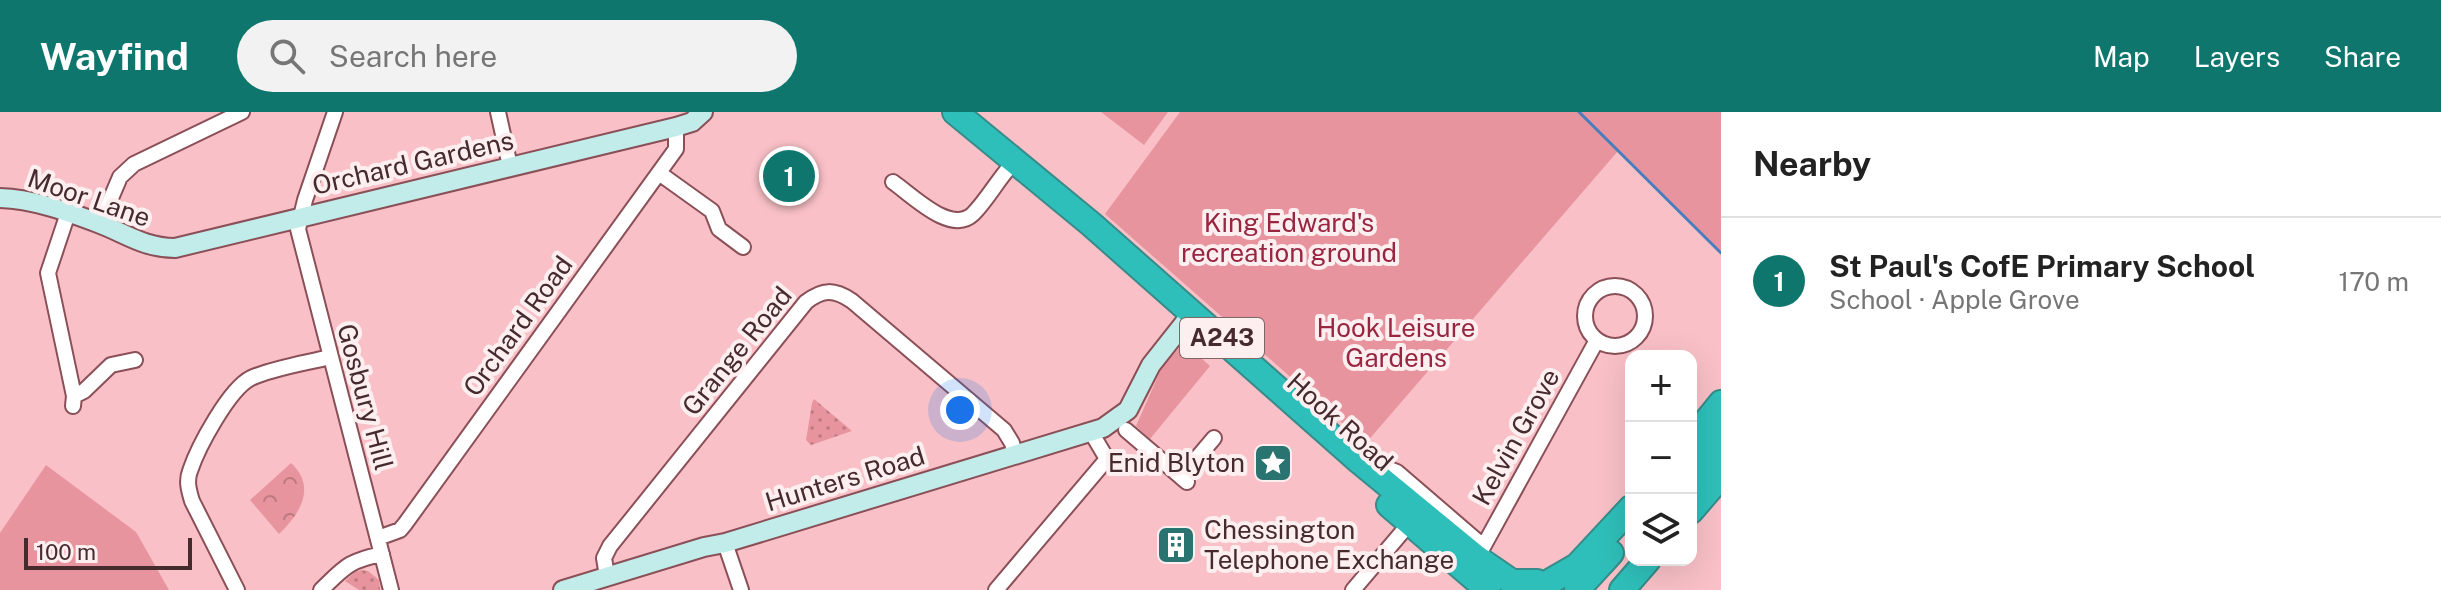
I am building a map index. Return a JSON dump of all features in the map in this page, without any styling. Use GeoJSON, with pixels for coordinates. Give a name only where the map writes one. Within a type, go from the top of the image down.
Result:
{"type":"FeatureCollection","features":[{"type":"Feature","properties":{"kind":"highway","name":"Hook Road"},"geometry":{"type":"LineString","coordinates":[[933,112],[1008,169],[1415,518],[1488,590]]}},
{"type":"Feature","properties":{"kind":"highway","name":"Hook Road"},"geometry":{"type":"LineString","coordinates":[[955,112],[1091,224],[1380,477],[1415,518]]}},
{"type":"Feature","properties":{"kind":"highway"},"geometry":{"type":"LineString","coordinates":[[1697,433],[1721,403]]}},
{"type":"Feature","properties":{"kind":"highway"},"geometry":{"type":"LineString","coordinates":[[1697,456],[1721,426]]}},
{"type":"Feature","properties":{"kind":"highway"},"geometry":{"type":"LineString","coordinates":[[1697,477],[1721,449]]}},
{"type":"Feature","properties":{"kind":"highway"},"geometry":{"type":"LineString","coordinates":[[1697,504],[1721,476]]}},
{"type":"Feature","properties":{"kind":"highway"},"geometry":{"type":"LineString","coordinates":[[1554,586],[1625,514]]}},
{"type":"Feature","properties":{"kind":"highway","name":"A243"},"geometry":{"type":"LineString","coordinates":[[1415,518],[1480,552],[1512,582],[1554,586]]}},
{"type":"Feature","properties":{"kind":"highway"},"geometry":{"type":"LineString","coordinates":[[1554,586],[1625,535]]}},
{"type":"Feature","properties":{"kind":"highway"},"geometry":{"type":"LineString","coordinates":[[1598,590],[1625,559]]}},
{"type":"Feature","properties":{"kind":"highway"},"geometry":{"type":"LineString","coordinates":[[1622,590],[1643,566]]}},
{"type":"Feature","properties":{"kind":"street"},"geometry":{"type":"LineString","coordinates":[[100,224],[120,177],[134,164],[242,112]]}},
{"type":"Feature","properties":{"kind":"street"},"geometry":{"type":"LineString","coordinates":[[302,216],[335,112]]}},
{"type":"Feature","properties":{"kind":"street"},"geometry":{"type":"LineString","coordinates":[[498,112],[510,166]]}},
{"type":"Feature","properties":{"kind":"street","name":"Orchard Gardens"},"geometry":{"type":"LineString","coordinates":[[302,216],[676,127],[692,122],[703,112]]}},
{"type":"Feature","properties":{"kind":"street","name":"Orchard Road"},"geometry":{"type":"LineString","coordinates":[[378,538],[400,530],[405,524],[676,149],[676,127]]}},
{"type":"Feature","properties":{"kind":"street"},"geometry":{"type":"LineString","coordinates":[[893,182],[947,220],[960,222],[972,216],[1008,169]]}},
{"type":"Feature","properties":{"kind":"street"},"geometry":{"type":"LineString","coordinates":[[659,173],[712,211],[719,229],[743,247]]}},
{"type":"Feature","properties":{"kind":"street","name":"Moor Lane"},"geometry":{"type":"LineString","coordinates":[[0,198],[23,199],[68,213],[156,248],[175,248],[302,216]]}},
{"type":"Feature","properties":{"kind":"street"},"geometry":{"type":"LineString","coordinates":[[68,213],[48,273],[73,401],[111,365],[135,360]]}},
{"type":"Feature","properties":{"kind":"street","name":"Gosbury Hill"},"geometry":{"type":"LineString","coordinates":[[302,216],[298,229],[391,590]]}},
{"type":"Feature","properties":{"kind":"street"},"geometry":{"type":"LineString","coordinates":[[1616,285],[1635,292],[1645,307],[1646,318],[1641,332],[1634,340],[1619,346],[1609,346],[1597,340],[1590,333],[1585,318],[1586,308],[1594,295],[1602,288],[1616,285]]}},
{"type":"Feature","properties":{"kind":"street","name":"Grange Road"},"geometry":{"type":"LineString","coordinates":[[607,576],[604,558],[610,546],[806,302],[828,290],[841,293],[852,301],[1004,430],[1015,454]]}},
{"type":"Feature","properties":{"kind":"street","name":"Hunters Road"},"geometry":{"type":"LineString","coordinates":[[563,590],[1091,432],[1122,430],[1128,410],[1151,365],[1185,322]]}},
{"type":"Feature","properties":{"kind":"street","name":"Kelvin Grove"},"geometry":{"type":"LineString","coordinates":[[1480,552],[1597,340]]}},
{"type":"Feature","properties":{"kind":"street"},"geometry":{"type":"LineString","coordinates":[[237,590],[192,501],[188,487],[189,472],[234,391],[251,378],[330,357]]}},
{"type":"Feature","properties":{"kind":"street"},"geometry":{"type":"LineString","coordinates":[[1122,430],[1184,480],[1214,438]]}},
{"type":"Feature","properties":{"kind":"street"},"geometry":{"type":"LineString","coordinates":[[996,590],[1107,459],[1091,432]]}},
{"type":"Feature","properties":{"kind":"street"},"geometry":{"type":"LineString","coordinates":[[1380,477],[1392,470],[1397,472],[1480,552]]}},
{"type":"Feature","properties":{"kind":"street"},"geometry":{"type":"LineString","coordinates":[[1353,590],[1415,518]]}},
{"type":"Feature","properties":{"kind":"street"},"geometry":{"type":"LineString","coordinates":[[725,543],[741,590]]}},
{"type":"Feature","properties":{"kind":"street"},"geometry":{"type":"LineString","coordinates":[[321,590],[356,559],[382,554]]}},
{"type":"Feature","properties":{"kind":"green space"},"geometry":{"type":"Polygon","coordinates":[[[1101,112],[1168,112],[1144,145],[1101,112]]]}},
{"type":"Feature","properties":{"kind":"green space"},"geometry":{"type":"Polygon","coordinates":[[[1180,112],[1721,112],[1721,253],[1618,151],[1366,443],[1302,389],[1305,380],[1295,381],[1105,214],[1180,112]]]}},
{"type":"Feature","properties":{"kind":"green space"},"geometry":{"type":"Polygon","coordinates":[[[1182,345],[1189,347],[1210,366],[1150,439],[1136,426],[1162,367],[1182,345]]]}},
{"type":"Feature","properties":{"kind":"green space"},"geometry":{"type":"Polygon","coordinates":[[[814,399],[852,431],[811,445],[806,440],[814,399]]]}},
{"type":"Feature","properties":{"kind":"green space"},"geometry":{"type":"Polygon","coordinates":[[[291,463],[303,481],[303,500],[279,534],[250,500],[291,463]]]}},
{"type":"Feature","properties":{"kind":"green space"},"geometry":{"type":"Polygon","coordinates":[[[46,465],[136,532],[169,590],[0,590],[0,533],[46,465]]]}},
{"type":"Feature","properties":{"kind":"green space"},"geometry":{"type":"Polygon","coordinates":[[[362,570],[379,580],[380,590],[359,590],[345,581],[362,570]]]}},
{"type":"Feature","properties":{"kind":"waterway"},"geometry":{"type":"LineString","coordinates":[[1579,112],[1721,253]]}},
{"type":"Feature","properties":{"kind":"place","name":"St Paul's CofE Primary School"},"geometry":{"type":"Point","coordinates":[789,176]}},
{"type":"Feature","properties":{"kind":"place","name":"Enid Blyton"},"geometry":{"type":"Point","coordinates":[1273,463]}},
{"type":"Feature","properties":{"kind":"place","name":"Chessington Telephone Exchange"},"geometry":{"type":"Point","coordinates":[1176,545]}},
{"type":"Feature","properties":{"kind":"park label","name":"King Edward's recreation ground"},"geometry":{"type":"Point","coordinates":[1289,238]}},
{"type":"Feature","properties":{"kind":"park label","name":"Hook Leisure Gardens"},"geometry":{"type":"Point","coordinates":[1396,343]}}]}
